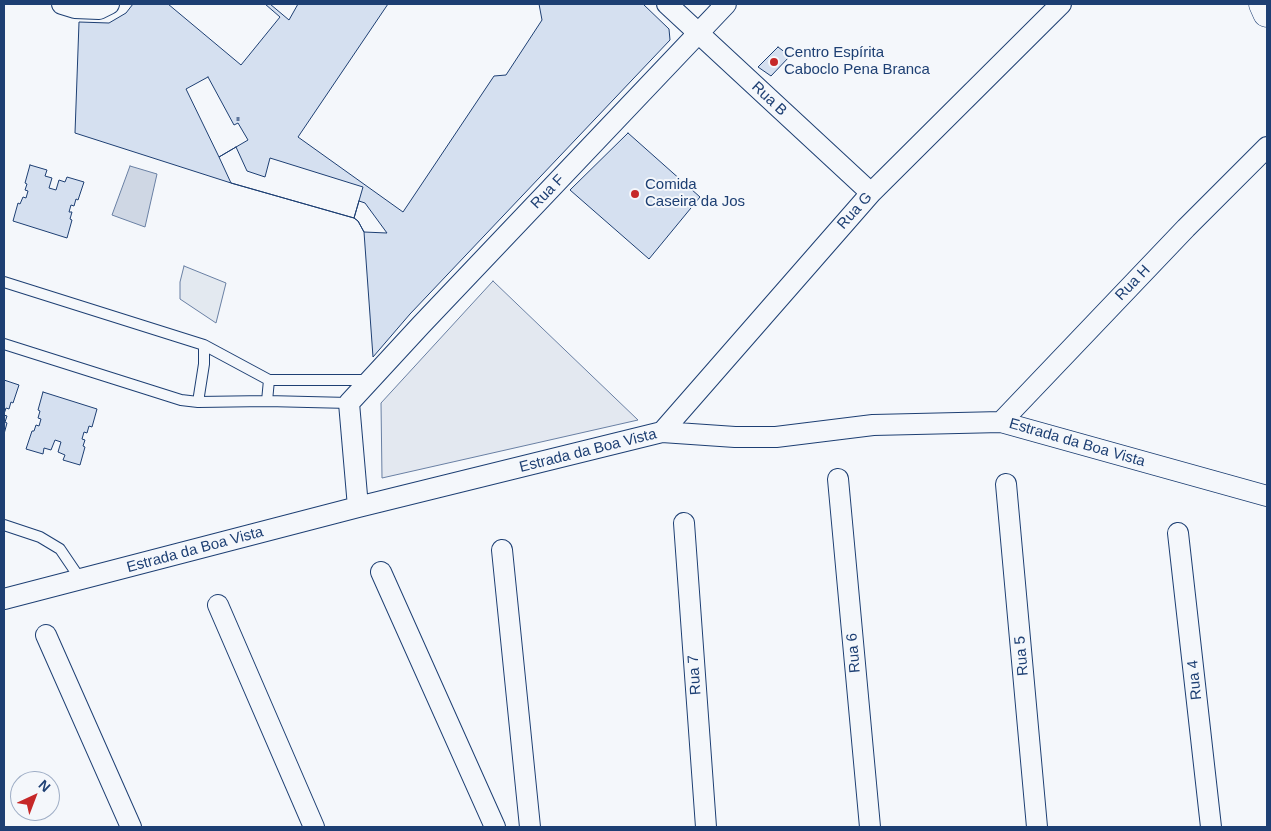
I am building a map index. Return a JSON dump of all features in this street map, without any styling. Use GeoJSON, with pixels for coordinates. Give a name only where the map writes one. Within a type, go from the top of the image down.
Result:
{"type":"FeatureCollection","features":[{"type":"Feature","properties":{"kind":"street"},"geometry":{"type":"LineString","coordinates":[[62,4],[75,8],[99,9],[109,4]]}},
{"type":"Feature","properties":{"kind":"street","name":"Rua B"},"geometry":{"type":"LineString","coordinates":[[667,4],[871,193]]}},
{"type":"Feature","properties":{"kind":"street","name":"Rua F"},"geometry":{"type":"LineString","coordinates":[[349,403],[726,4]]}},
{"type":"Feature","properties":{"kind":"street","name":"Rua G"},"geometry":{"type":"LineString","coordinates":[[662,432],[871,193],[1061,4]]}},
{"type":"Feature","properties":{"kind":"street"},"geometry":{"type":"LineString","coordinates":[[1263,4],[1267,13]]}},
{"type":"Feature","properties":{"kind":"street","name":"Rua H"},"geometry":{"type":"LineString","coordinates":[[1001,422],[1186,228],[1267,147]]}},
{"type":"Feature","properties":{"kind":"street"},"geometry":{"type":"LineString","coordinates":[[349,403],[358,508]]}},
{"type":"Feature","properties":{"kind":"street","name":"Estrada da Boa Vista"},"geometry":{"type":"LineString","coordinates":[[4,599],[662,432],[735,438],[768,437],[873,425],[1001,422],[1267,496]]}},
{"type":"Feature","properties":{"kind":"street","name":"Rua 6"},"geometry":{"type":"LineString","coordinates":[[838,479],[870,827]]}},
{"type":"Feature","properties":{"kind":"street","name":"Rua 5"},"geometry":{"type":"LineString","coordinates":[[1006,484],[1037,827]]}},
{"type":"Feature","properties":{"kind":"street","name":"Rua 7"},"geometry":{"type":"LineString","coordinates":[[684,523],[706,827]]}},
{"type":"Feature","properties":{"kind":"street","name":"Rua 4"},"geometry":{"type":"LineString","coordinates":[[1178,534],[1211,827]]}},
{"type":"Feature","properties":{"kind":"street"},"geometry":{"type":"LineString","coordinates":[[502,550],[530,827]]}},
{"type":"Feature","properties":{"kind":"street"},"geometry":{"type":"LineString","coordinates":[[382,572],[495,827]]}},
{"type":"Feature","properties":{"kind":"street"},"geometry":{"type":"LineString","coordinates":[[218,605],[314,827]]}},
{"type":"Feature","properties":{"kind":"street"},"geometry":{"type":"LineString","coordinates":[[46,635],[131,827]]}},
{"type":"Feature","properties":{"kind":"lane"},"geometry":{"type":"LineString","coordinates":[[4,282],[204,345],[268,380],[370,380]]}},
{"type":"Feature","properties":{"kind":"lane"},"geometry":{"type":"LineString","coordinates":[[4,344],[181,400],[198,402],[349,403]]}},
{"type":"Feature","properties":{"kind":"lane"},"geometry":{"type":"LineString","coordinates":[[198,402],[204,364],[204,345]]}},
{"type":"Feature","properties":{"kind":"lane"},"geometry":{"type":"LineString","coordinates":[[267,401],[268,380]]}},
{"type":"Feature","properties":{"kind":"lane"},"geometry":{"type":"LineString","coordinates":[[4,525],[40,537],[60,549],[81,580]]}},
{"type":"Feature","properties":{"kind":"shaded area"},"geometry":{"type":"Polygon","coordinates":[[[130,166],[157,174],[145,227],[112,215],[130,166]]]}},
{"type":"Feature","properties":{"kind":"shaded area"},"geometry":{"type":"Polygon","coordinates":[[[184,266],[226,283],[216,323],[180,299],[180,282],[184,266]]]}},
{"type":"Feature","properties":{"kind":"shaded area"},"geometry":{"type":"Polygon","coordinates":[[[493,281],[638,420],[382,478],[381,403],[493,281]]]}},
{"type":"Feature","properties":{"kind":"building"},"geometry":{"type":"Polygon","coordinates":[[[133,4],[643,4],[669,29],[670,40],[410,314],[373,357],[364,232],[358,221],[354,218],[231,183],[75,133],[79,22],[109,23],[126,13],[133,4]]]}},
{"type":"Feature","properties":{"kind":"building"},"geometry":{"type":"Polygon","coordinates":[[[168,4],[265,4],[280,17],[241,65],[168,4]]]}},
{"type":"Feature","properties":{"kind":"building"},"geometry":{"type":"Polygon","coordinates":[[[270,4],[298,4],[289,20],[270,4]]]}},
{"type":"Feature","properties":{"kind":"building"},"geometry":{"type":"Polygon","coordinates":[[[388,4],[539,4],[542,20],[506,75],[494,76],[403,212],[298,137],[388,4]]]}},
{"type":"Feature","properties":{"kind":"building","name":"Centro Espírita Caboclo Pena Branca"},"geometry":{"type":"Polygon","coordinates":[[[778,47],[790,56],[771,76],[758,67],[778,47]]]}},
{"type":"Feature","properties":{"kind":"building"},"geometry":{"type":"Polygon","coordinates":[[[208,77],[234,125],[238,123],[248,140],[219,157],[186,89],[208,77]]]}},
{"type":"Feature","properties":{"kind":"building","name":"Comida Caseira da Jos"},"geometry":{"type":"Polygon","coordinates":[[[628,133],[700,197],[649,259],[570,190],[628,133]]]}},
{"type":"Feature","properties":{"kind":"building"},"geometry":{"type":"Polygon","coordinates":[[[236,147],[247,171],[265,177],[270,158],[363,187],[354,218],[231,183],[219,157],[236,147]]]}},
{"type":"Feature","properties":{"kind":"building"},"geometry":{"type":"Polygon","coordinates":[[[30,165],[47,170],[45,176],[52,178],[49,188],[56,190],[59,180],[65,182],[67,177],[84,182],[78,200],[76,199],[74,206],[71,205],[69,212],[72,212],[70,219],[72,220],[67,238],[13,221],[18,203],[20,204],[23,197],[26,198],[28,191],[25,190],[27,184],[25,183],[30,165]]]}},
{"type":"Feature","properties":{"kind":"building"},"geometry":{"type":"Polygon","coordinates":[[[359,201],[365,203],[387,233],[364,232],[358,221],[354,218],[359,201]]]}},
{"type":"Feature","properties":{"kind":"building"},"geometry":{"type":"Polygon","coordinates":[[[4,380],[19,385],[13,403],[11,402],[9,409],[6,408],[4,414],[4,380]]]}},
{"type":"Feature","properties":{"kind":"building"},"geometry":{"type":"Polygon","coordinates":[[[43,392],[97,409],[92,427],[89,426],[87,433],[84,432],[82,439],[85,440],[83,446],[85,447],[80,465],[63,460],[65,455],[58,452],[61,442],[55,440],[51,450],[44,448],[43,454],[26,449],[32,431],[34,431],[36,425],[39,426],[41,419],[38,418],[40,411],[38,410],[43,392]]]}},
{"type":"Feature","properties":{"kind":"building"},"geometry":{"type":"Polygon","coordinates":[[[4,415],[7,416],[5,422],[7,423],[4,434],[4,415]]]}},
{"type":"Feature","properties":{"kind":"place","name":"Centro Espírita Caboclo Pena Branca"},"geometry":{"type":"Point","coordinates":[774,62]}},
{"type":"Feature","properties":{"kind":"place","name":"Comida Caseira da Jos"},"geometry":{"type":"Point","coordinates":[635,194]}}]}
